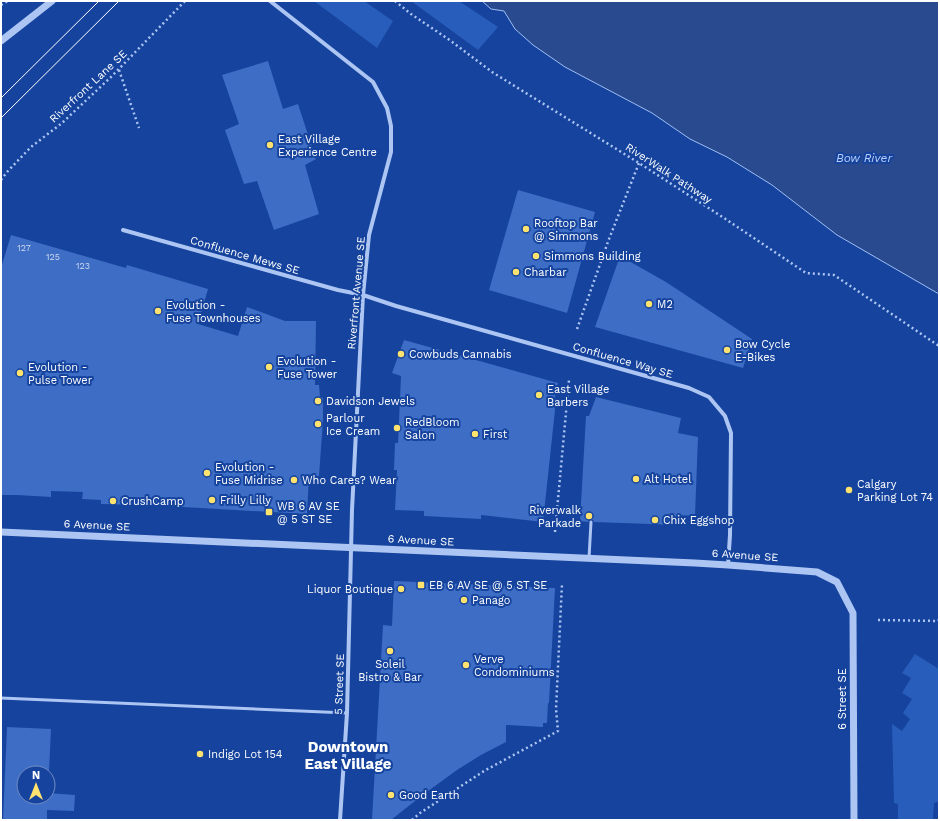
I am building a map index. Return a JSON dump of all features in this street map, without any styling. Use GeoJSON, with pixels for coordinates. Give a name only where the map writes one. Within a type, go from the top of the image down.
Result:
{"type":"FeatureCollection","features":[{"type":"Feature","properties":{"kind":"street"},"geometry":{"type":"LineString","coordinates":[[1,41],[52,1]]}},
{"type":"Feature","properties":{"kind":"street","name":"Riverfront Avenue SE"},"geometry":{"type":"LineString","coordinates":[[270,1],[373,82],[387,108],[391,126],[391,152],[369,235],[363,295],[351,548]]}},
{"type":"Feature","properties":{"kind":"street","name":"Confluence Mews SE"},"geometry":{"type":"LineString","coordinates":[[123,230],[338,290],[363,295]]}},
{"type":"Feature","properties":{"kind":"street","name":"Confluence Way SE"},"geometry":{"type":"LineString","coordinates":[[363,295],[396,306],[689,388],[709,397],[725,416],[731,433],[730,535],[728,565]]}},
{"type":"Feature","properties":{"kind":"street","name":"6 Avenue SE"},"geometry":{"type":"LineString","coordinates":[[1,532],[728,565],[817,572],[837,582]]}},
{"type":"Feature","properties":{"kind":"street","name":"5 Street SE"},"geometry":{"type":"LineString","coordinates":[[340,820],[347,713],[351,548]]}},
{"type":"Feature","properties":{"kind":"street","name":"6 Street SE"},"geometry":{"type":"LineString","coordinates":[[837,582],[853,613],[854,820]]}},
{"type":"Feature","properties":{"kind":"lane"},"geometry":{"type":"LineString","coordinates":[[589,558],[591,522]]}},
{"type":"Feature","properties":{"kind":"lane"},"geometry":{"type":"LineString","coordinates":[[1,698],[347,713]]}},
{"type":"Feature","properties":{"kind":"path"},"geometry":{"type":"LineString","coordinates":[[1,5],[8,1]]}},
{"type":"Feature","properties":{"kind":"path","name":"Riverfront Lane SE"},"geometry":{"type":"LineString","coordinates":[[1,180],[31,147],[62,123],[111,77],[184,1]]}},
{"type":"Feature","properties":{"kind":"path","name":"RiverWalk Pathway"},"geometry":{"type":"LineString","coordinates":[[395,1],[410,14],[451,41],[492,72],[639,163],[724,218],[806,274],[834,274],[939,346]]}},
{"type":"Feature","properties":{"kind":"path"},"geometry":{"type":"LineString","coordinates":[[118,70],[139,128]]}},
{"type":"Feature","properties":{"kind":"path"},"geometry":{"type":"LineString","coordinates":[[577,329],[609,239],[639,163]]}},
{"type":"Feature","properties":{"kind":"path"},"geometry":{"type":"LineString","coordinates":[[555,532],[569,380]]}},
{"type":"Feature","properties":{"kind":"path"},"geometry":{"type":"LineString","coordinates":[[412,820],[420,813],[484,771],[558,731],[556,709],[562,584]]}},
{"type":"Feature","properties":{"kind":"path"},"geometry":{"type":"LineString","coordinates":[[878,620],[939,621]]}},
{"type":"Feature","properties":{"kind":"shaded area"},"geometry":{"type":"Polygon","coordinates":[[[314,1],[364,1],[393,21],[377,48],[314,1]]]}},
{"type":"Feature","properties":{"kind":"shaded area"},"geometry":{"type":"Polygon","coordinates":[[[411,1],[459,1],[498,27],[478,50],[411,1]]]}},
{"type":"Feature","properties":{"kind":"shaded area"},"geometry":{"type":"Polygon","coordinates":[[[915,654],[939,669],[939,802],[934,803],[933,820],[898,820],[898,804],[894,803],[892,724],[902,731],[910,719],[903,713],[912,699],[902,693],[911,678],[902,673],[915,654]]]}},
{"type":"Feature","properties":{"kind":"water","name":"Bow River"},"geometry":{"type":"Polygon","coordinates":[[[482,1],[939,1],[939,294],[837,235],[772,185],[727,157],[690,139],[652,113],[565,67],[533,45],[515,29],[504,11],[491,9],[482,1]]]}},
{"type":"Feature","properties":{"kind":"building","name":"East Village Experience Centre"},"geometry":{"type":"Polygon","coordinates":[[[268,61],[283,109],[298,104],[316,159],[305,165],[319,214],[274,230],[257,181],[244,184],[225,130],[239,124],[222,75],[268,61]]]}},
{"type":"Feature","properties":{"kind":"building","name":"Simmons Building"},"geometry":{"type":"Polygon","coordinates":[[[518,190],[595,212],[567,313],[489,290],[518,190]]]}},
{"type":"Feature","properties":{"kind":"building"},"geometry":{"type":"Polygon","coordinates":[[[11,235],[126,268],[127,265],[208,289],[198,324],[238,336],[247,307],[285,321],[316,321],[315,385],[319,385],[320,397],[323,398],[323,420],[319,476],[309,476],[307,514],[147,505],[101,504],[101,500],[82,499],[83,492],[51,491],[51,497],[1,495],[1,268],[11,235]]]}},
{"type":"Feature","properties":{"kind":"building","name":"M2"},"geometry":{"type":"Polygon","coordinates":[[[620,256],[666,282],[752,339],[743,368],[595,327],[620,256]]]}},
{"type":"Feature","properties":{"kind":"building","name":"First"},"geometry":{"type":"Polygon","coordinates":[[[404,340],[558,383],[554,401],[555,410],[543,522],[481,515],[481,519],[424,516],[424,511],[395,510],[397,470],[394,470],[395,443],[398,443],[401,376],[392,373],[404,340]]]}},
{"type":"Feature","properties":{"kind":"building","name":"Alt Hotel"},"geometry":{"type":"Polygon","coordinates":[[[596,397],[681,418],[678,433],[698,437],[695,516],[678,515],[678,525],[594,522],[591,519],[588,522],[580,521],[586,416],[589,416],[596,397]]]}},
{"type":"Feature","properties":{"kind":"building","name":"Verve Condominiums"},"geometry":{"type":"Polygon","coordinates":[[[394,581],[555,588],[549,703],[547,723],[543,723],[543,727],[506,725],[506,742],[457,770],[391,820],[372,820],[383,625],[392,626],[394,581]]]}},
{"type":"Feature","properties":{"kind":"building"},"geometry":{"type":"Polygon","coordinates":[[[7,727],[51,729],[49,765],[16,765],[16,805],[56,805],[56,794],[75,795],[74,811],[47,810],[47,820],[3,820],[7,727]]]}},
{"type":"Feature","properties":{"kind":"tram line"},"geometry":{"type":"LineString","coordinates":[[1,98],[99,1]]}},
{"type":"Feature","properties":{"kind":"tram line"},"geometry":{"type":"LineString","coordinates":[[1,118],[119,1]]}},
{"type":"Feature","properties":{"kind":"place","name":"East Village Experience Centre"},"geometry":{"type":"Point","coordinates":[270,145]}},
{"type":"Feature","properties":{"kind":"place","name":"Rooftop Bar @ Simmons"},"geometry":{"type":"Point","coordinates":[526,229]}},
{"type":"Feature","properties":{"kind":"place","name":"Simmons Building"},"geometry":{"type":"Point","coordinates":[536,256]}},
{"type":"Feature","properties":{"kind":"place","name":"Charbar"},"geometry":{"type":"Point","coordinates":[516,272]}},
{"type":"Feature","properties":{"kind":"place","name":"M2"},"geometry":{"type":"Point","coordinates":[649,304]}},
{"type":"Feature","properties":{"kind":"place","name":"Evolution - Fuse Townhouses"},"geometry":{"type":"Point","coordinates":[158,311]}},
{"type":"Feature","properties":{"kind":"place","name":"Bow Cycle E-Bikes"},"geometry":{"type":"Point","coordinates":[727,350]}},
{"type":"Feature","properties":{"kind":"place","name":"Cowbuds Cannabis"},"geometry":{"type":"Point","coordinates":[401,354]}},
{"type":"Feature","properties":{"kind":"place","name":"Evolution - Fuse Tower"},"geometry":{"type":"Point","coordinates":[269,367]}},
{"type":"Feature","properties":{"kind":"place","name":"Evolution - Pulse Tower"},"geometry":{"type":"Point","coordinates":[20,373]}},
{"type":"Feature","properties":{"kind":"place","name":"East Village Barbers"},"geometry":{"type":"Point","coordinates":[539,395]}},
{"type":"Feature","properties":{"kind":"place","name":"Davidson Jewels"},"geometry":{"type":"Point","coordinates":[318,401]}},
{"type":"Feature","properties":{"kind":"place","name":"Parlour Ice Cream"},"geometry":{"type":"Point","coordinates":[318,424]}},
{"type":"Feature","properties":{"kind":"place","name":"RedBloom Salon"},"geometry":{"type":"Point","coordinates":[397,428]}},
{"type":"Feature","properties":{"kind":"place","name":"First"},"geometry":{"type":"Point","coordinates":[475,434]}},
{"type":"Feature","properties":{"kind":"place","name":"Evolution - Fuse Midrise"},"geometry":{"type":"Point","coordinates":[207,473]}},
{"type":"Feature","properties":{"kind":"place","name":"Alt Hotel"},"geometry":{"type":"Point","coordinates":[636,479]}},
{"type":"Feature","properties":{"kind":"place","name":"Who Cares? Wear"},"geometry":{"type":"Point","coordinates":[294,480]}},
{"type":"Feature","properties":{"kind":"place","name":"Calgary Parking Lot 74"},"geometry":{"type":"Point","coordinates":[849,490]}},
{"type":"Feature","properties":{"kind":"place","name":"Frilly Lilly"},"geometry":{"type":"Point","coordinates":[212,500]}},
{"type":"Feature","properties":{"kind":"place","name":"CrushCamp"},"geometry":{"type":"Point","coordinates":[113,501]}},
{"type":"Feature","properties":{"kind":"place","name":"WB 6 AV SE @ 5 ST SE"},"geometry":{"type":"Point","coordinates":[269,512]}},
{"type":"Feature","properties":{"kind":"place","name":"Riverwalk Parkade"},"geometry":{"type":"Point","coordinates":[589,516]}},
{"type":"Feature","properties":{"kind":"place","name":"Chix Eggshop"},"geometry":{"type":"Point","coordinates":[655,520]}},
{"type":"Feature","properties":{"kind":"place","name":"EB 6 AV SE @ 5 ST SE"},"geometry":{"type":"Point","coordinates":[421,585]}},
{"type":"Feature","properties":{"kind":"place","name":"Liquor Boutique"},"geometry":{"type":"Point","coordinates":[401,589]}},
{"type":"Feature","properties":{"kind":"place","name":"Panago"},"geometry":{"type":"Point","coordinates":[464,600]}},
{"type":"Feature","properties":{"kind":"place","name":"Soleil Bistro & Bar"},"geometry":{"type":"Point","coordinates":[390,651]}},
{"type":"Feature","properties":{"kind":"place","name":"Verve Condominiums"},"geometry":{"type":"Point","coordinates":[466,665]}},
{"type":"Feature","properties":{"kind":"place","name":"Indigo Lot 154"},"geometry":{"type":"Point","coordinates":[200,754]}},
{"type":"Feature","properties":{"kind":"place","name":"Good Earth"},"geometry":{"type":"Point","coordinates":[391,795]}},
{"type":"Feature","properties":{"kind":"district","name":"Downtown East Village"},"geometry":{"type":"Point","coordinates":[348,756]}}]}
